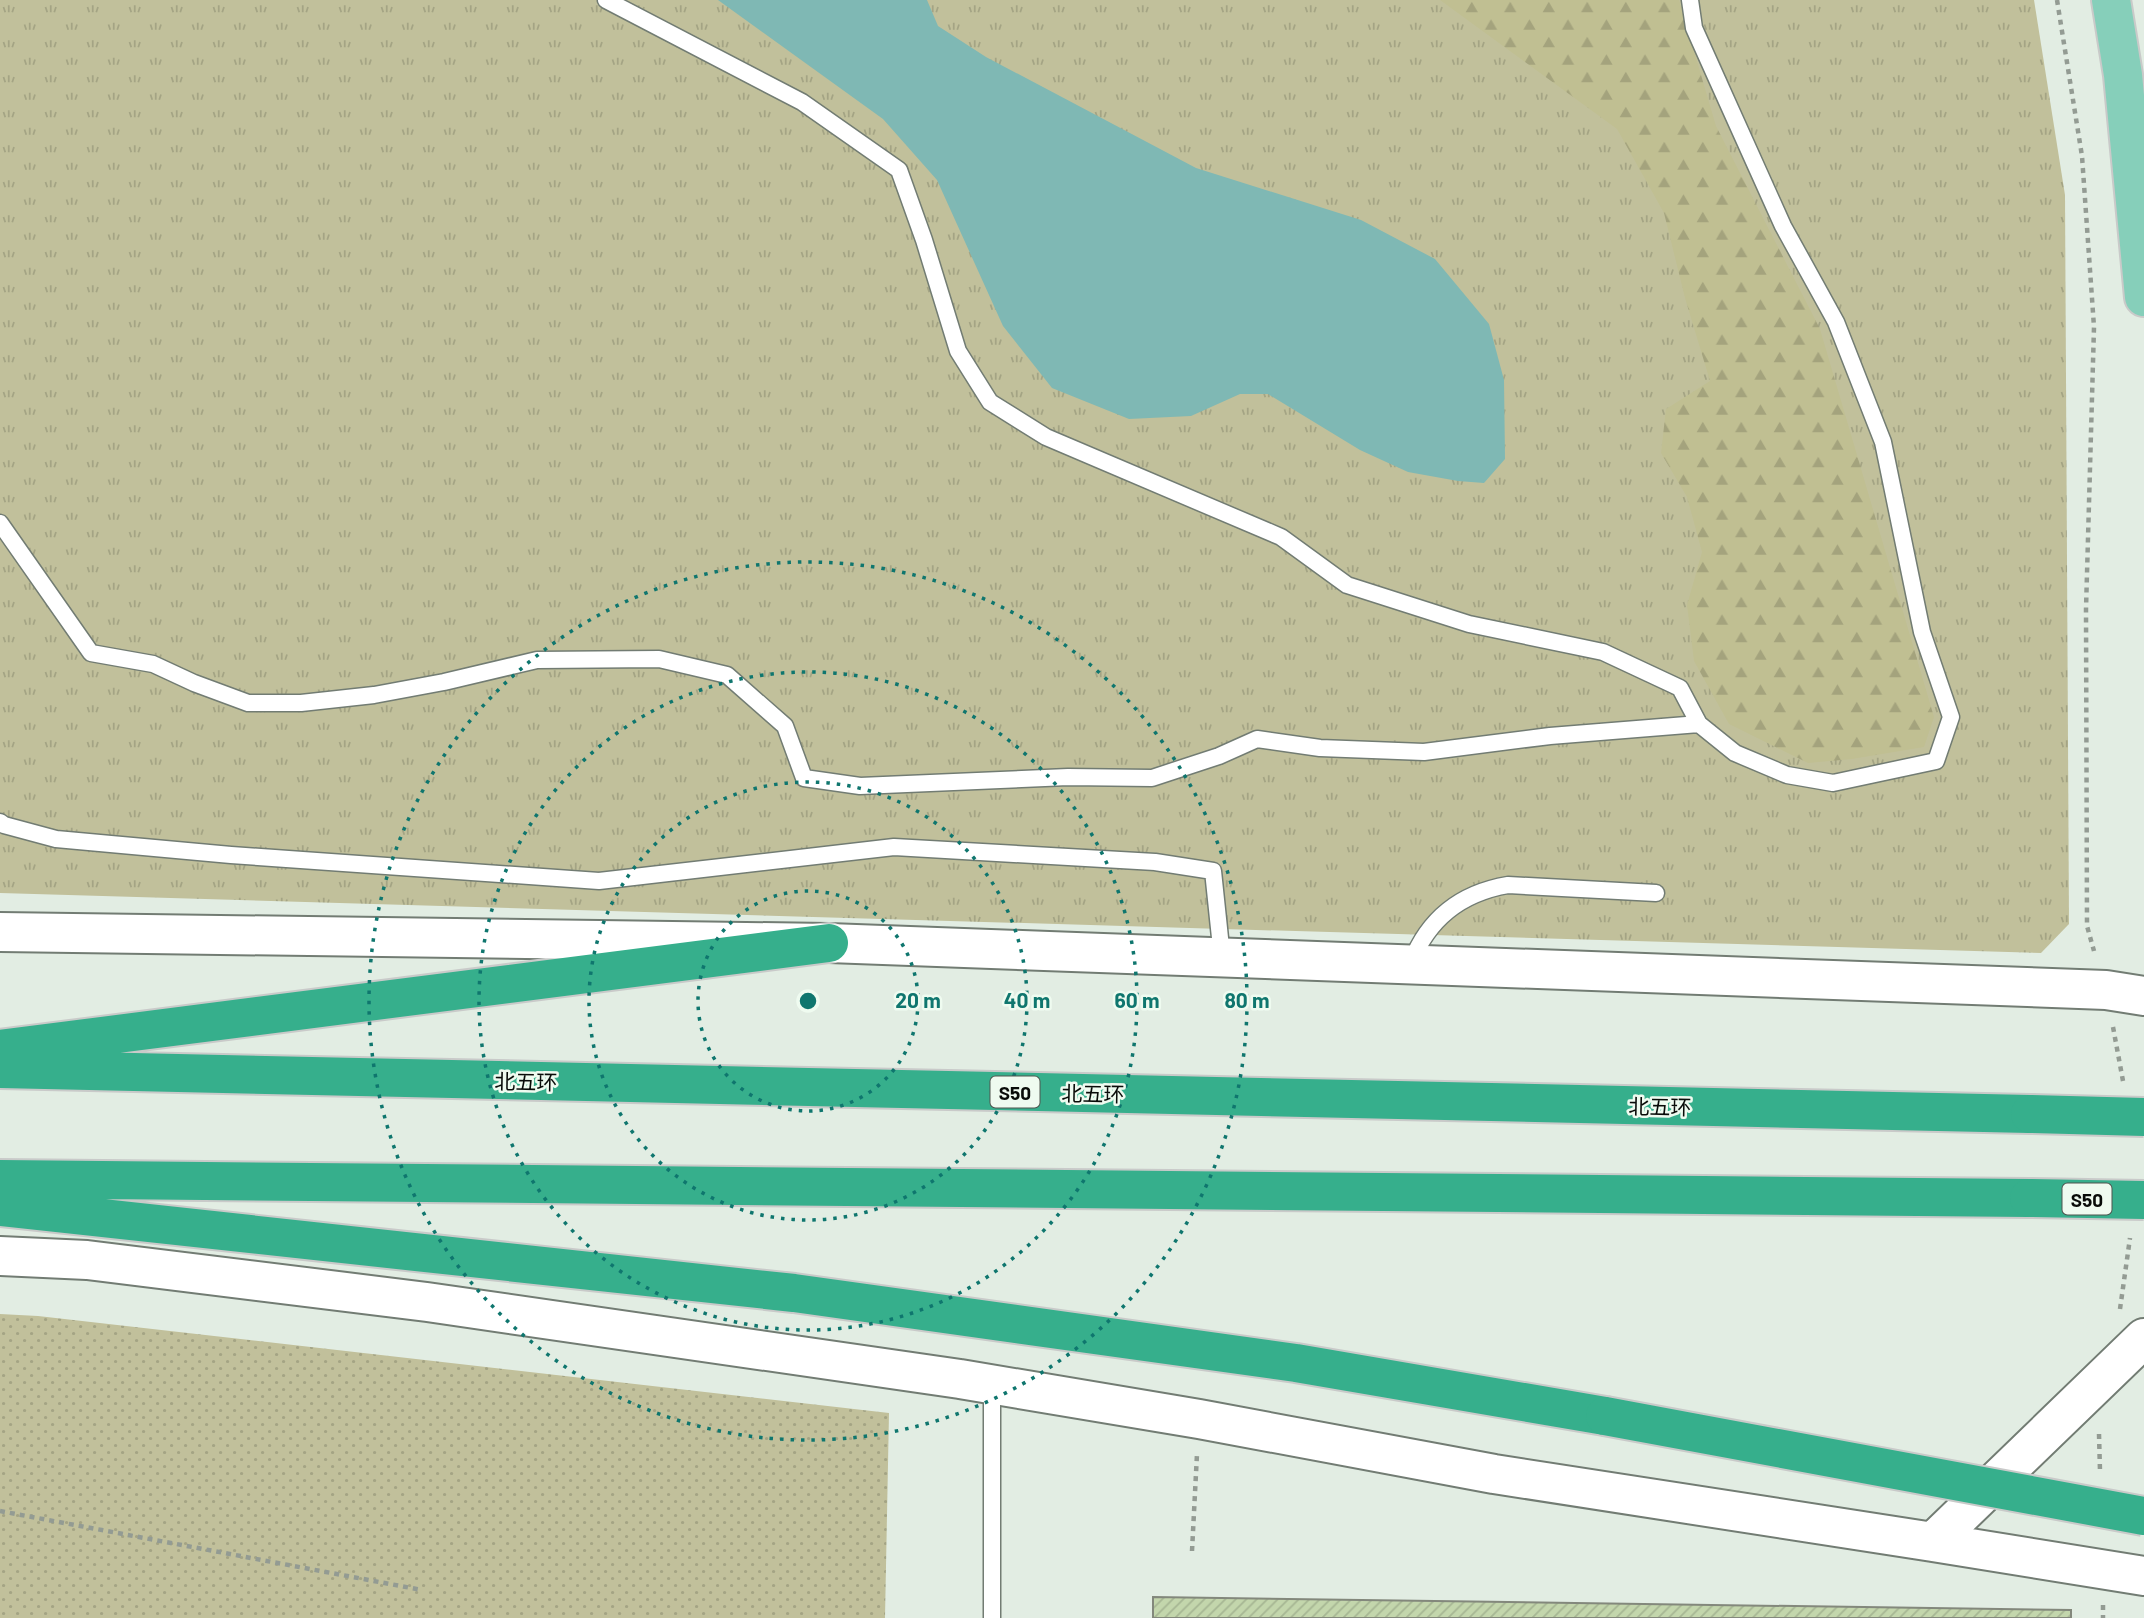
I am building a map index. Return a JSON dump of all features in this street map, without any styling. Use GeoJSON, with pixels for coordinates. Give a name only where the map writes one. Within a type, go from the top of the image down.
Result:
{"type":"FeatureCollection","features":[{"type":"Feature","properties":{"kind":"highway"},"geometry":{"type":"LineString","coordinates":[[0,1049],[829,943]]}},
{"type":"Feature","properties":{"kind":"highway","name":"北五环"},"geometry":{"type":"LineString","coordinates":[[0,1069],[2030,1114],[2134,1105]]}},
{"type":"Feature","properties":{"kind":"highway","name":"S50"},"geometry":{"type":"LineString","coordinates":[[0,1178],[2029,1198],[2137,1217]]}},
{"type":"Feature","properties":{"kind":"highway"},"geometry":{"type":"LineString","coordinates":[[0,1207],[808,1294],[1296,1363],[1605,1416],[2144,1516]]}},
{"type":"Feature","properties":{"kind":"main road"},"geometry":{"type":"LineString","coordinates":[[2111,0],[2123,75],[2144,298]]}},
{"type":"Feature","properties":{"kind":"street"},"geometry":{"type":"LineString","coordinates":[[0,932],[829,943],[2106,990],[2144,996]]}},
{"type":"Feature","properties":{"kind":"street"},"geometry":{"type":"LineString","coordinates":[[0,1256],[87,1260],[427,1302],[992,1384],[1494,1474],[2144,1576]]}},
{"type":"Feature","properties":{"kind":"street"},"geometry":{"type":"LineString","coordinates":[[1933,1542],[2132,1325]]}},
{"type":"Feature","properties":{"kind":"lane"},"geometry":{"type":"LineString","coordinates":[[606,0],[802,102],[899,170],[958,351],[990,402],[1046,437],[1281,537],[1347,585],[1469,624],[1603,652],[1680,688],[1699,724],[1735,753],[1787,775],[1833,783],[1936,761],[1951,718],[1922,632],[1883,442],[1836,323],[1783,226],[1694,28],[1690,0]]}},
{"type":"Feature","properties":{"kind":"lane"},"geometry":{"type":"LineString","coordinates":[[0,523],[91,653],[153,664],[248,703],[301,703],[374,695],[537,660],[659,659],[727,675],[785,726],[804,778],[860,786],[1068,776],[1153,778],[1219,756],[1257,739],[1320,748],[1424,752],[1550,736],[1699,724]]}},
{"type":"Feature","properties":{"kind":"lane"},"geometry":{"type":"LineString","coordinates":[[0,822],[56,839],[231,855],[599,881],[894,847],[1155,862],[1213,872],[1223,958]]}},
{"type":"Feature","properties":{"kind":"lane"},"geometry":{"type":"LineString","coordinates":[[1410,965],[1421,941],[1436,920],[1469,896],[1488,888],[1508,885],[1656,893]]}},
{"type":"Feature","properties":{"kind":"lane"},"geometry":{"type":"LineString","coordinates":[[992,1384],[992,1618]]}},
{"type":"Feature","properties":{"kind":"path"},"geometry":{"type":"LineString","coordinates":[[2057,0],[2082,156],[2094,327],[2086,608],[2087,926],[2106,990],[2134,1105]]}},
{"type":"Feature","properties":{"kind":"path"},"geometry":{"type":"LineString","coordinates":[[2132,1325],[2137,1217]]}},
{"type":"Feature","properties":{"kind":"path"},"geometry":{"type":"LineString","coordinates":[[1192,1551],[1199,1419]]}},
{"type":"Feature","properties":{"kind":"path"},"geometry":{"type":"LineString","coordinates":[[2099,1431],[2100,1472]]}},
{"type":"Feature","properties":{"kind":"path"},"geometry":{"type":"LineString","coordinates":[[0,1511],[422,1590]]}},
{"type":"Feature","properties":{"kind":"path"},"geometry":{"type":"LineString","coordinates":[[2102,1569],[2103,1618]]}},
{"type":"Feature","properties":{"kind":"green space"},"geometry":{"type":"Polygon","coordinates":[[[0,0],[2034,0],[2065,195],[2069,924],[2041,953],[0,893],[0,0]]]}},
{"type":"Feature","properties":{"kind":"green space"},"geometry":{"type":"Polygon","coordinates":[[[1440,0],[1679,0],[1716,126],[1820,329],[1934,717],[1924,747],[1808,763],[1729,724],[1694,661],[1687,605],[1702,552],[1687,497],[1661,453],[1666,409],[1710,381],[1685,298],[1664,213],[1617,129],[1440,0]]]}},
{"type":"Feature","properties":{"kind":"green space"},"geometry":{"type":"Polygon","coordinates":[[[0,1314],[38,1316],[889,1413],[885,1618],[0,1618],[0,1314]]]}},
{"type":"Feature","properties":{"kind":"water"},"geometry":{"type":"Polygon","coordinates":[[[718,0],[927,0],[938,26],[986,57],[1196,168],[1361,220],[1435,259],[1489,324],[1504,380],[1505,459],[1484,483],[1458,481],[1408,472],[1360,450],[1268,394],[1240,394],[1191,416],[1129,419],[1052,388],[1003,326],[937,180],[883,119],[718,0]]]}},
{"type":"Feature","properties":{"kind":"building"},"geometry":{"type":"Polygon","coordinates":[[[1153,1597],[2071,1610],[2071,1618],[1153,1618],[1153,1597]]]}}]}
